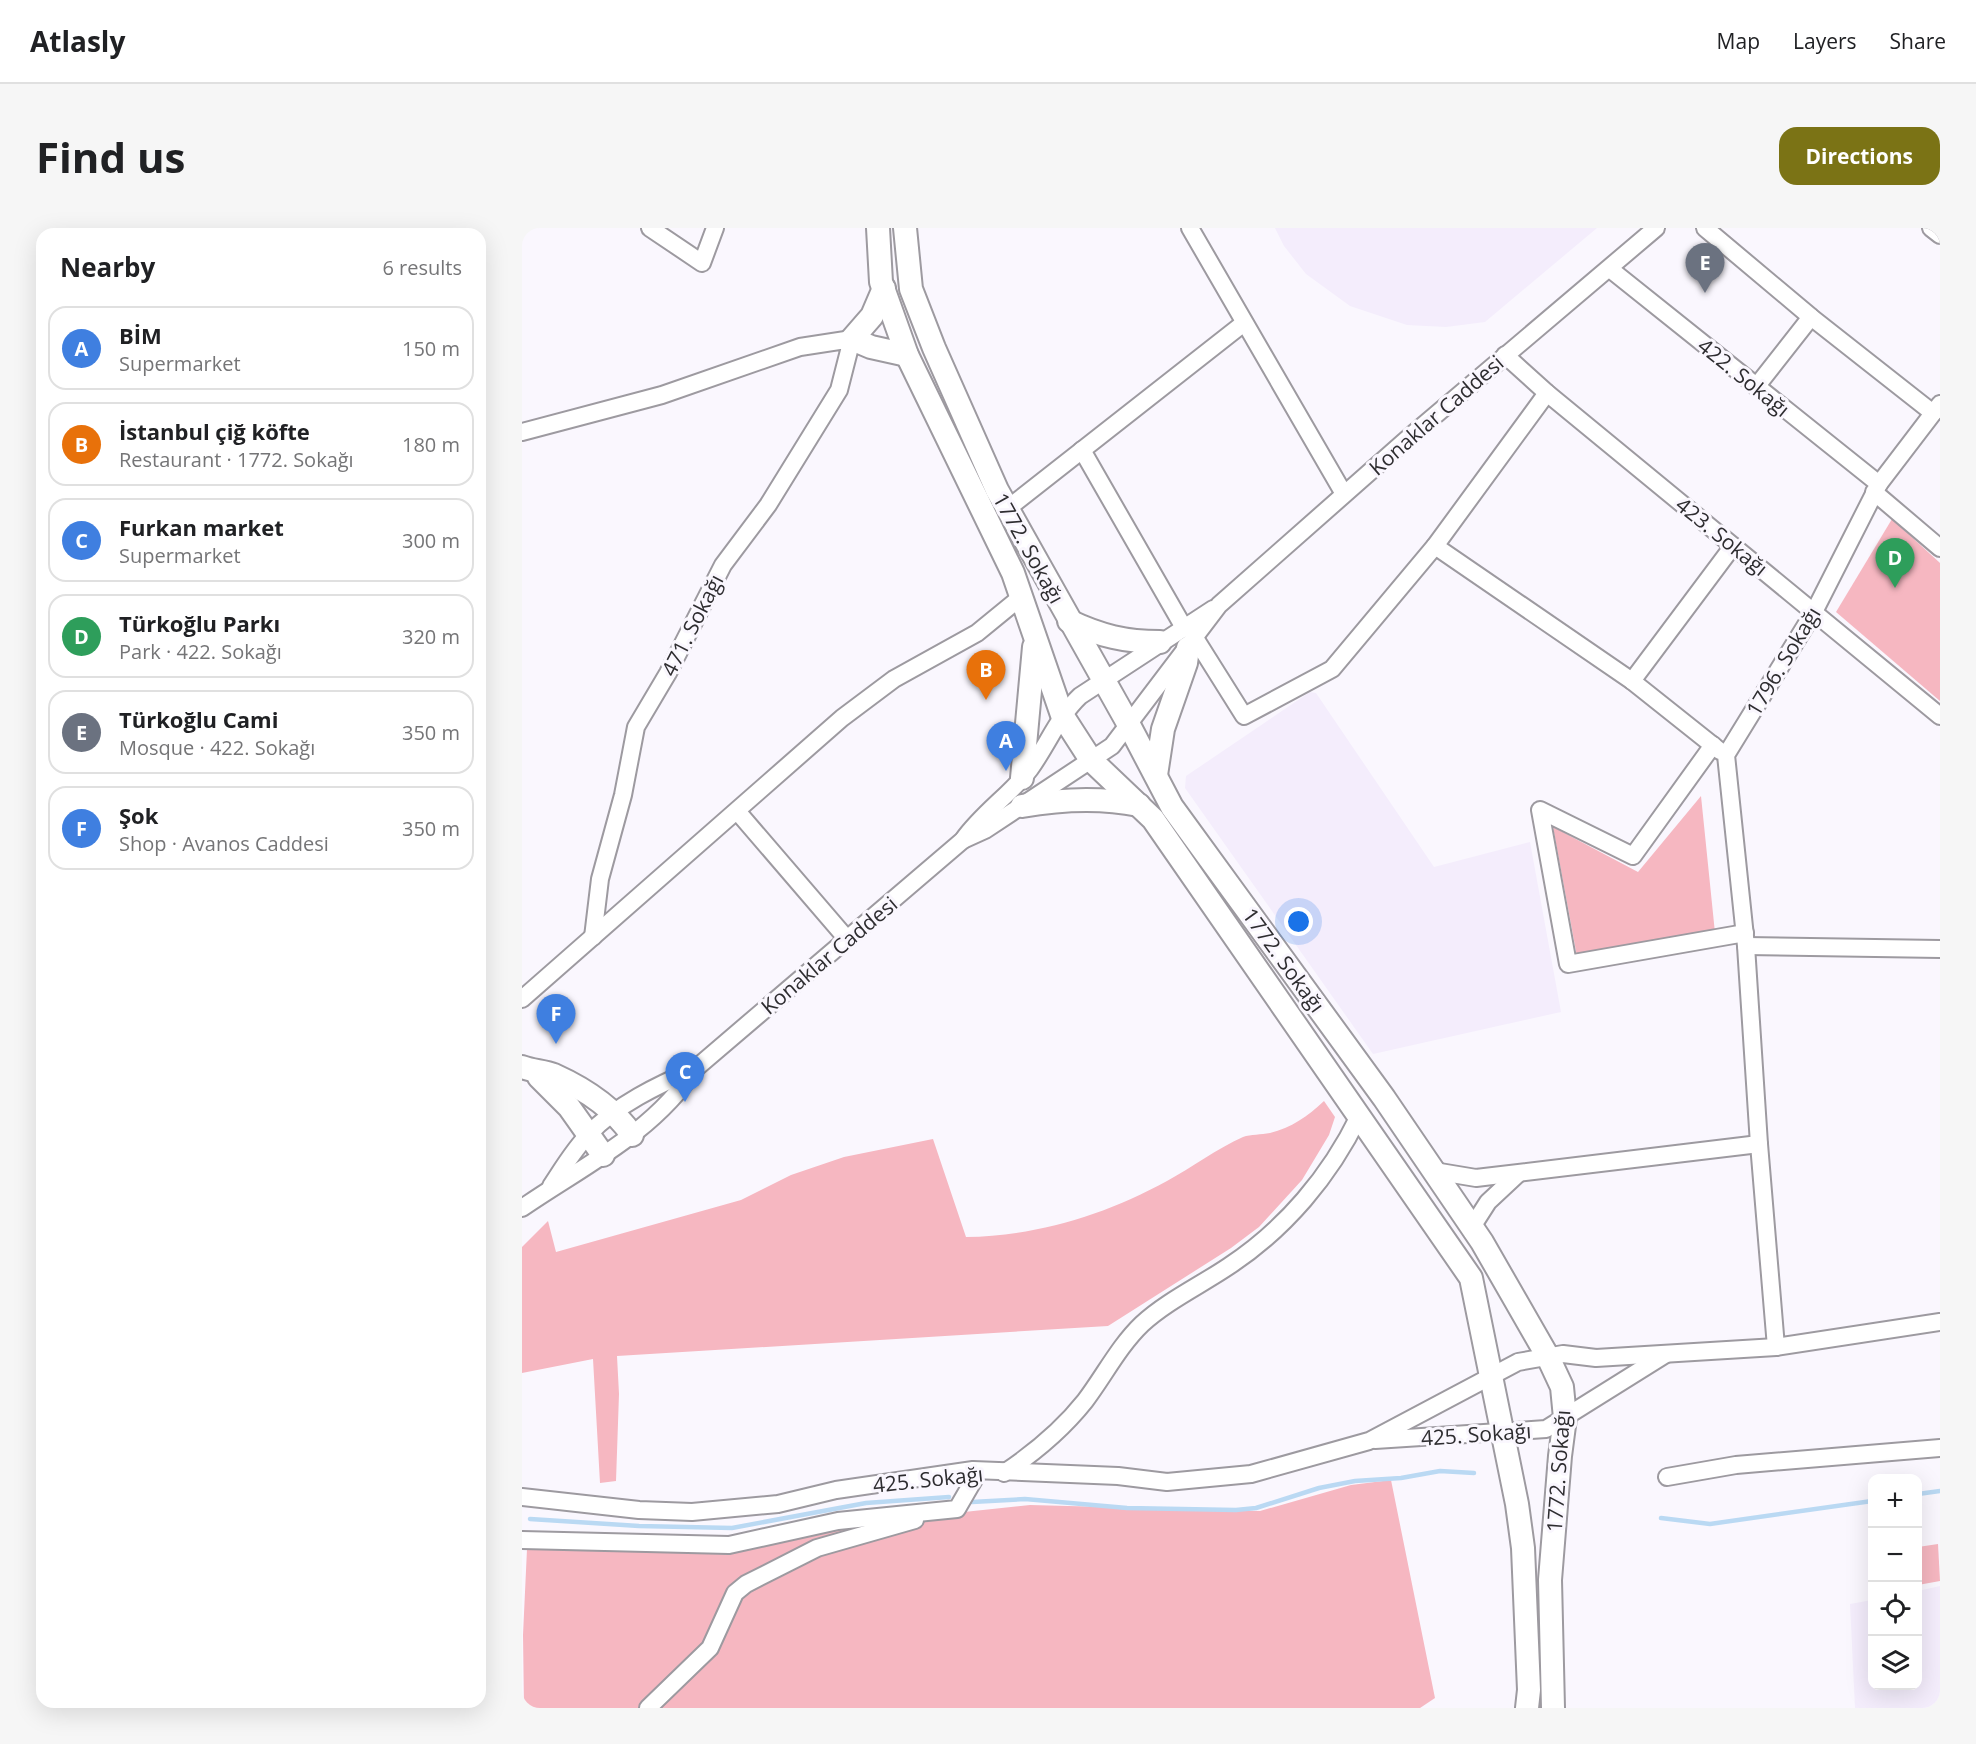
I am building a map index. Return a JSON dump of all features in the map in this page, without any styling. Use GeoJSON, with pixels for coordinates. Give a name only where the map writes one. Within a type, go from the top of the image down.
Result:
{"type":"FeatureCollection","features":[{"type":"Feature","properties":{"kind":"street"},"geometry":{"type":"LineString","coordinates":[[650,228],[702,263],[715,228]]}},
{"type":"Feature","properties":{"kind":"street","name":"1772. Sokağı"},"geometry":{"type":"LineString","coordinates":[[878,228],[884,288],[907,355],[1013,573],[1062,715],[1091,760],[1154,819],[1471,1278],[1517,1504],[1523,1548],[1529,1690],[1527,1708]]}},
{"type":"Feature","properties":{"kind":"street","name":"1772. Sokağı"},"geometry":{"type":"LineString","coordinates":[[905,228],[911,289],[934,348],[1008,509],[1069,621],[1130,724],[1172,807],[1384,1098],[1472,1227],[1548,1357],[1562,1387],[1565,1418],[1550,1580],[1552,1708]]}},
{"type":"Feature","properties":{"kind":"street"},"geometry":{"type":"LineString","coordinates":[[1190,228],[1344,494]]}},
{"type":"Feature","properties":{"kind":"street","name":"Konaklar Caddesi"},"geometry":{"type":"LineString","coordinates":[[963,840],[985,830],[1112,746],[1130,724],[1188,638],[1219,605],[1344,494],[1656,228]]}},
{"type":"Feature","properties":{"kind":"street"},"geometry":{"type":"LineString","coordinates":[[1705,228],[1811,317],[1936,409]]}},
{"type":"Feature","properties":{"kind":"street"},"geometry":{"type":"LineString","coordinates":[[1931,228],[1940,235]]}},
{"type":"Feature","properties":{"kind":"street","name":"422. Sokağı"},"geometry":{"type":"LineString","coordinates":[[1610,268],[1876,488],[1940,548]]}},
{"type":"Feature","properties":{"kind":"street"},"geometry":{"type":"LineString","coordinates":[[852,339],[872,316],[884,288]]}},
{"type":"Feature","properties":{"kind":"street"},"geometry":{"type":"LineString","coordinates":[[1756,387],[1811,317]]}},
{"type":"Feature","properties":{"kind":"street"},"geometry":{"type":"LineString","coordinates":[[1008,509],[1244,323]]}},
{"type":"Feature","properties":{"kind":"street"},"geometry":{"type":"LineString","coordinates":[[522,432],[662,395],[801,347],[852,339],[871,347],[907,355]]}},
{"type":"Feature","properties":{"kind":"street","name":"471. Sokağı"},"geometry":{"type":"LineString","coordinates":[[593,937],[600,879],[624,795],[636,727],[668,674],[723,565],[768,505],[839,390],[852,339]]}},
{"type":"Feature","properties":{"kind":"street","name":"423. Sokağı"},"geometry":{"type":"LineString","coordinates":[[1505,356],[1940,716]]}},
{"type":"Feature","properties":{"kind":"street"},"geometry":{"type":"LineString","coordinates":[[1082,450],[1188,638],[1244,716],[1332,669],[1435,546],[1547,393]]}},
{"type":"Feature","properties":{"kind":"street","name":"1796. Sokağı"},"geometry":{"type":"LineString","coordinates":[[1746,940],[1568,964],[1540,810],[1633,856],[1719,750],[1814,612],[1876,488],[1936,409]]}},
{"type":"Feature","properties":{"kind":"street"},"geometry":{"type":"LineString","coordinates":[[1435,546],[1632,681],[1719,750],[1746,940],[1759,1144],[1776,1347]]}},
{"type":"Feature","properties":{"kind":"street"},"geometry":{"type":"LineString","coordinates":[[1632,681],[1733,546]]}},
{"type":"Feature","properties":{"kind":"street"},"geometry":{"type":"LineString","coordinates":[[522,999],[868,698],[921,662],[977,633],[1021,597]]}},
{"type":"Feature","properties":{"kind":"street"},"geometry":{"type":"LineString","coordinates":[[1069,621],[1098,635],[1116,640],[1160,642]]}},
{"type":"Feature","properties":{"kind":"street"},"geometry":{"type":"LineString","coordinates":[[1022,778],[1035,636]]}},
{"type":"Feature","properties":{"kind":"street"},"geometry":{"type":"LineString","coordinates":[[1156,775],[1163,729],[1186,663],[1188,638]]}},
{"type":"Feature","properties":{"kind":"street","name":"Konaklar Caddesi"},"geometry":{"type":"LineString","coordinates":[[522,1208],[632,1135],[681,1090],[695,1069],[963,840],[975,822],[1022,778],[1062,715],[1080,696],[1160,642],[1188,638]]}},
{"type":"Feature","properties":{"kind":"street"},"geometry":{"type":"LineString","coordinates":[[1022,806],[1086,799],[1112,800],[1139,805]]}},
{"type":"Feature","properties":{"kind":"street"},"geometry":{"type":"LineString","coordinates":[[737,811],[847,939]]}},
{"type":"Feature","properties":{"kind":"street"},"geometry":{"type":"LineString","coordinates":[[1746,940],[1940,949]]}},
{"type":"Feature","properties":{"kind":"street"},"geometry":{"type":"LineString","coordinates":[[528,1069],[552,1074],[597,1099],[615,1113],[632,1135]]}},
{"type":"Feature","properties":{"kind":"street"},"geometry":{"type":"LineString","coordinates":[[528,1069],[569,1107],[603,1155]]}},
{"type":"Feature","properties":{"kind":"street","name":"Konaklar Caddesi"},"geometry":{"type":"LineString","coordinates":[[548,1189],[588,1135],[615,1113],[669,1080],[695,1069]]}},
{"type":"Feature","properties":{"kind":"street"},"geometry":{"type":"LineString","coordinates":[[1004,1473],[1044,1443],[1072,1415],[1143,1323],[1232,1265],[1290,1215],[1324,1175],[1346,1143],[1359,1116]]}},
{"type":"Feature","properties":{"kind":"street"},"geometry":{"type":"LineString","coordinates":[[1434,1171],[1476,1178],[1759,1144]]}},
{"type":"Feature","properties":{"kind":"street"},"geometry":{"type":"LineString","coordinates":[[1472,1227],[1488,1202],[1518,1174]]}},
{"type":"Feature","properties":{"kind":"street","name":"425. Sokağı"},"geometry":{"type":"LineString","coordinates":[[1369,1441],[1518,1362],[1563,1354],[1596,1358],[1776,1347],[1940,1322]]}},
{"type":"Feature","properties":{"kind":"street","name":"425. Sokağı"},"geometry":{"type":"LineString","coordinates":[[522,1497],[639,1510],[719,1511],[778,1504],[836,1490],[979,1471],[1118,1476],[1167,1482],[1251,1474],[1369,1441],[1501,1434],[1546,1429],[1670,1352]]}},
{"type":"Feature","properties":{"kind":"street"},"geometry":{"type":"LineString","coordinates":[[1667,1477],[1736,1466],[1940,1448]]}},
{"type":"Feature","properties":{"kind":"street"},"geometry":{"type":"LineString","coordinates":[[648,1708],[703,1657],[716,1639],[735,1593],[757,1576],[792,1558],[836,1541],[957,1509],[979,1471]]}},
{"type":"Feature","properties":{"kind":"street"},"geometry":{"type":"LineString","coordinates":[[522,1540],[729,1545],[838,1521],[957,1509]]}},
{"type":"Feature","properties":{"kind":"shaded area"},"geometry":{"type":"Polygon","coordinates":[[[1275,228],[1597,228],[1485,322],[1446,327],[1407,325],[1350,306],[1306,274],[1284,246],[1275,228]]]}},
{"type":"Feature","properties":{"kind":"shaded area"},"geometry":{"type":"Polygon","coordinates":[[[1892,519],[1940,563],[1940,701],[1836,612],[1892,519]]]}},
{"type":"Feature","properties":{"kind":"shaded area"},"geometry":{"type":"Polygon","coordinates":[[[1310,692],[1316,693],[1434,867],[1530,842],[1561,1012],[1373,1054],[1185,788],[1186,776],[1310,692]]]}},
{"type":"Feature","properties":{"kind":"shaded area"},"geometry":{"type":"Polygon","coordinates":[[[1701,796],[1715,933],[1578,962],[1553,827],[1638,872],[1701,796]]]}},
{"type":"Feature","properties":{"kind":"shaded area"},"geometry":{"type":"Polygon","coordinates":[[[1324,1101],[1335,1117],[1329,1135],[1302,1180],[1259,1227],[1231,1248],[1108,1326],[617,1356],[619,1394],[616,1481],[600,1483],[593,1359],[522,1373],[522,1247],[548,1221],[556,1252],[741,1200],[791,1175],[844,1157],[933,1139],[966,1237],[1019,1233],[1070,1221],[1119,1204],[1167,1181],[1243,1137],[1270,1133],[1292,1125],[1324,1101]]]}},
{"type":"Feature","properties":{"kind":"shaded area"},"geometry":{"type":"Polygon","coordinates":[[[1391,1480],[1435,1698],[1420,1708],[524,1708],[523,1635],[527,1549],[720,1547],[805,1529],[1030,1505],[1260,1511],[1351,1485],[1391,1480]]]}},
{"type":"Feature","properties":{"kind":"shaded area"},"geometry":{"type":"Polygon","coordinates":[[[1938,1544],[1940,1581],[1922,1584],[1922,1546],[1938,1544]]]}},
{"type":"Feature","properties":{"kind":"shaded area"},"geometry":{"type":"Polygon","coordinates":[[[1940,1586],[1940,1708],[1855,1708],[1850,1604],[1868,1601],[1868,1690],[1922,1690],[1922,1590],[1940,1586]]]}},
{"type":"Feature","properties":{"kind":"waterway"},"geometry":{"type":"LineString","coordinates":[[972,1502],[1025,1499],[1127,1508],[1236,1510],[1256,1508],[1319,1488],[1355,1481],[1401,1478],[1440,1471],[1474,1473]]}},
{"type":"Feature","properties":{"kind":"waterway"},"geometry":{"type":"LineString","coordinates":[[1922,1493],[1940,1491]]}},
{"type":"Feature","properties":{"kind":"waterway"},"geometry":{"type":"LineString","coordinates":[[530,1519],[639,1526],[732,1528],[866,1503],[949,1497]]}},
{"type":"Feature","properties":{"kind":"waterway"},"geometry":{"type":"LineString","coordinates":[[1661,1518],[1710,1524],[1868,1502]]}},
{"type":"Feature","properties":{"kind":"place","name":"Türkoğlu Cami"},"geometry":{"type":"Point","coordinates":[1705,293]}},
{"type":"Feature","properties":{"kind":"place","name":"Türkoğlu Parkı"},"geometry":{"type":"Point","coordinates":[1895,588]}},
{"type":"Feature","properties":{"kind":"place","name":"İstanbul çiğ köfte"},"geometry":{"type":"Point","coordinates":[986,700]}},
{"type":"Feature","properties":{"kind":"place","name":"BİM"},"geometry":{"type":"Point","coordinates":[1006,771]}},
{"type":"Feature","properties":{"kind":"place","name":"Şok"},"geometry":{"type":"Point","coordinates":[556,1044]}},
{"type":"Feature","properties":{"kind":"place","name":"Furkan market"},"geometry":{"type":"Point","coordinates":[685,1102]}}]}
